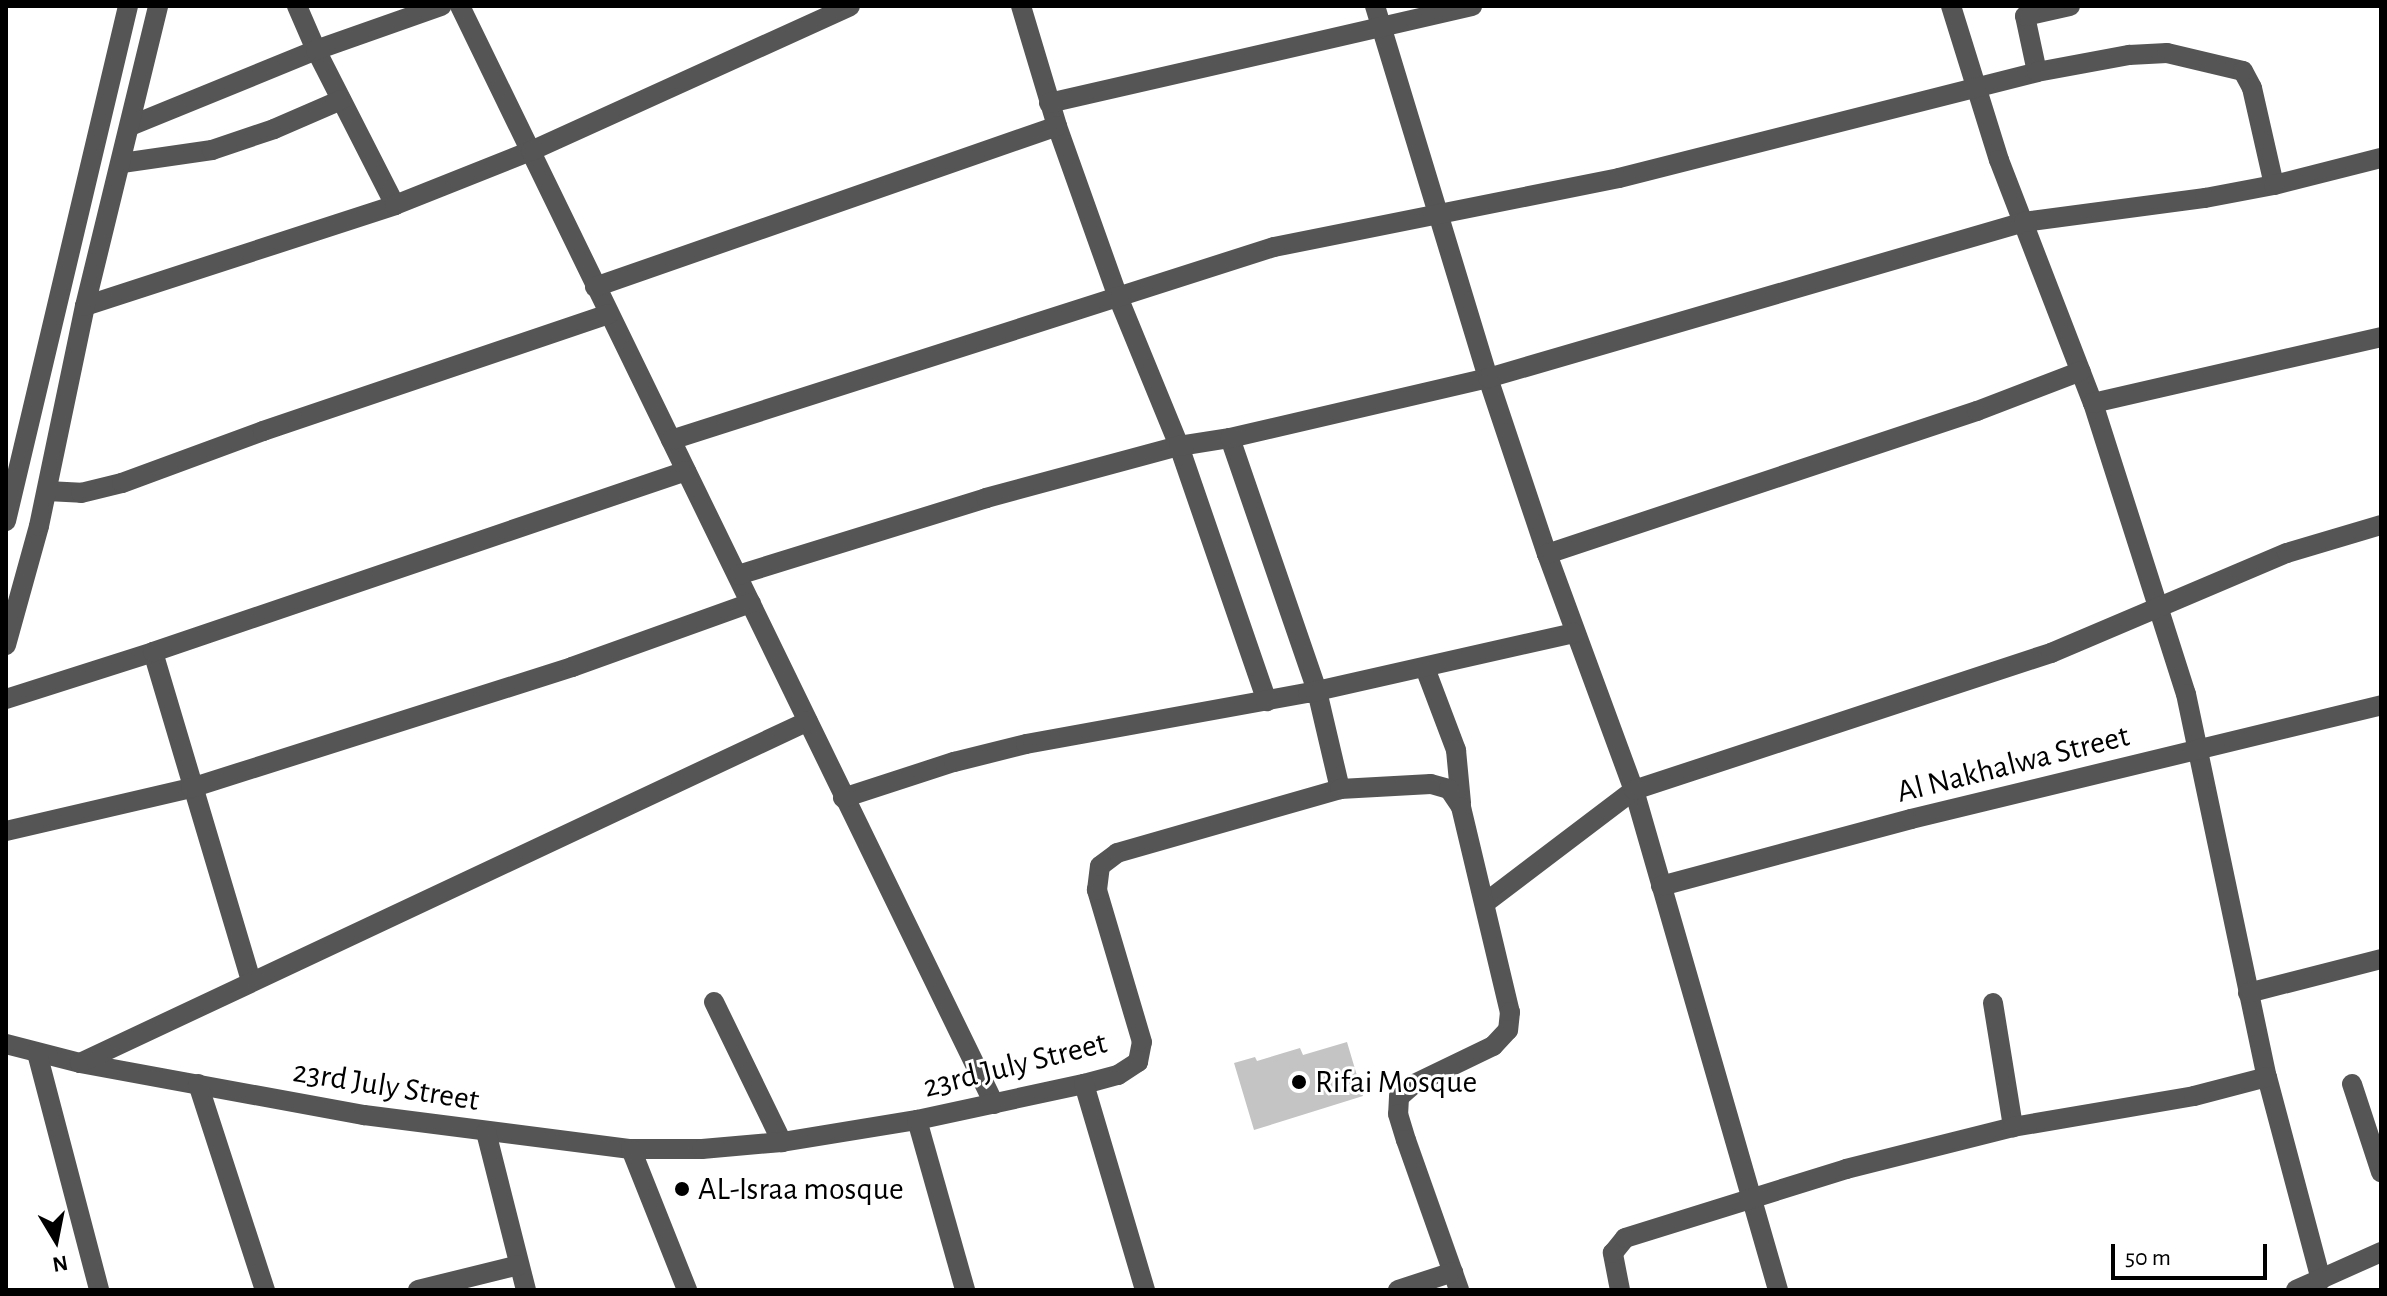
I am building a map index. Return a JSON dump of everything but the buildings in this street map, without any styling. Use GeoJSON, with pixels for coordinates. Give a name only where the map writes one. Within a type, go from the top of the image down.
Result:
{"type":"FeatureCollection","features":[{"type":"Feature","properties":{"kind":"street"},"geometry":{"type":"LineString","coordinates":[[39,526],[7,518],[128,6]]}},
{"type":"Feature","properties":{"kind":"street"},"geometry":{"type":"LineString","coordinates":[[6,645],[39,526],[85,306],[158,6]]}},
{"type":"Feature","properties":{"kind":"street"},"geometry":{"type":"LineString","coordinates":[[297,6],[395,205]]}},
{"type":"Feature","properties":{"kind":"street"},"geometry":{"type":"LineString","coordinates":[[130,126],[316,50],[441,6]]}},
{"type":"Feature","properties":{"kind":"street"},"geometry":{"type":"LineString","coordinates":[[460,6],[994,1104]]}},
{"type":"Feature","properties":{"kind":"street"},"geometry":{"type":"LineString","coordinates":[[85,306],[395,205],[531,151],[814,13],[850,6]]}},
{"type":"Feature","properties":{"kind":"street"},"geometry":{"type":"LineString","coordinates":[[1021,6],[1057,126],[1118,297],[1179,446],[1267,701]]}},
{"type":"Feature","properties":{"kind":"street"},"geometry":{"type":"LineString","coordinates":[[1375,6],[1488,378],[1547,554],[1634,790],[1778,1290]]}},
{"type":"Feature","properties":{"kind":"street"},"geometry":{"type":"LineString","coordinates":[[1049,103],[1472,6]]}},
{"type":"Feature","properties":{"kind":"street"},"geometry":{"type":"LineString","coordinates":[[1951,6],[2024,222],[2093,403],[2186,694],[2267,1077],[2321,1280]]}},
{"type":"Feature","properties":{"kind":"street"},"geometry":{"type":"LineString","coordinates":[[2037,72],[2025,16],[2070,6]]}},
{"type":"Feature","properties":{"kind":"street"},"geometry":{"type":"LineString","coordinates":[[117,50],[146,56]]}},
{"type":"Feature","properties":{"kind":"street"},"geometry":{"type":"LineString","coordinates":[[671,440],[1274,247],[1619,178],[2037,72],[2156,52],[2243,71],[2252,88],[2274,185]]}},
{"type":"Feature","properties":{"kind":"street"},"geometry":{"type":"LineString","coordinates":[[122,163],[212,150],[274,129],[341,100]]}},
{"type":"Feature","properties":{"kind":"street"},"geometry":{"type":"LineString","coordinates":[[595,287],[1057,126]]}},
{"type":"Feature","properties":{"kind":"street"},"geometry":{"type":"LineString","coordinates":[[738,575],[986,498],[1179,446],[1230,438],[1488,378],[2024,222],[2274,185],[2381,158]]}},
{"type":"Feature","properties":{"kind":"street"},"geometry":{"type":"LineString","coordinates":[[47,491],[81,493],[122,483],[263,431],[609,314]]}},
{"type":"Feature","properties":{"kind":"street"},"geometry":{"type":"LineString","coordinates":[[2093,403],[2381,337]]}},
{"type":"Feature","properties":{"kind":"street"},"geometry":{"type":"LineString","coordinates":[[1547,554],[1977,411],[2081,371]]}},
{"type":"Feature","properties":{"kind":"street"},"geometry":{"type":"LineString","coordinates":[[1230,438],[1317,691],[1340,789]]}},
{"type":"Feature","properties":{"kind":"street"},"geometry":{"type":"LineString","coordinates":[[6,699],[686,471]]}},
{"type":"Feature","properties":{"kind":"street"},"geometry":{"type":"LineString","coordinates":[[1485,903],[1634,790],[1993,673],[2287,553],[2381,525]]}},
{"type":"Feature","properties":{"kind":"street"},"geometry":{"type":"LineString","coordinates":[[6,831],[191,788],[572,667],[751,603]]}},
{"type":"Feature","properties":{"kind":"street"},"geometry":{"type":"LineString","coordinates":[[843,798],[954,762],[1026,744],[1317,691],[1575,633]]}},
{"type":"Feature","properties":{"kind":"street"},"geometry":{"type":"LineString","coordinates":[[153,652],[191,788],[251,980]]}},
{"type":"Feature","properties":{"kind":"street"},"geometry":{"type":"LineString","coordinates":[[1398,1290],[1456,1281],[1398,1114],[1399,1097],[1414,1084],[1493,1046],[1508,1030],[1510,1012],[1461,807],[1456,750],[1425,668]]}},
{"type":"Feature","properties":{"kind":"street","name":"Al Nakhalwa Street"},"geometry":{"type":"LineString","coordinates":[[1661,886],[1911,819],[2381,705]]}},
{"type":"Feature","properties":{"kind":"street"},"geometry":{"type":"LineString","coordinates":[[80,1063],[251,980],[808,721]]}},
{"type":"Feature","properties":{"kind":"street","name":"23rd July Street"},"geometry":{"type":"LineString","coordinates":[[6,1044],[80,1063],[486,1132],[631,1149],[702,1149],[782,1142],[917,1120],[1084,1084],[1118,1075],[1138,1062],[1142,1042],[1097,890],[1100,866],[1117,853],[1340,789],[1431,784],[1449,789],[1461,807]]}},
{"type":"Feature","properties":{"kind":"street"},"geometry":{"type":"LineString","coordinates":[[2248,993],[2381,959]]}},
{"type":"Feature","properties":{"kind":"street"},"geometry":{"type":"LineString","coordinates":[[714,1002],[782,1142]]}},
{"type":"Feature","properties":{"kind":"street"},"geometry":{"type":"LineString","coordinates":[[1993,1003],[2013,1127]]}},
{"type":"Feature","properties":{"kind":"street"},"geometry":{"type":"LineString","coordinates":[[37,1053],[99,1290]]}},
{"type":"Feature","properties":{"kind":"street"},"geometry":{"type":"LineString","coordinates":[[1620,1290],[1613,1253],[1625,1238],[1846,1169],[2013,1127],[2194,1096],[2267,1077]]}},
{"type":"Feature","properties":{"kind":"street"},"geometry":{"type":"LineString","coordinates":[[198,1084],[265,1290]]}},
{"type":"Feature","properties":{"kind":"street"},"geometry":{"type":"LineString","coordinates":[[1084,1084],[1145,1290]]}},
{"type":"Feature","properties":{"kind":"street"},"geometry":{"type":"LineString","coordinates":[[2352,1084],[2381,1172]]}},
{"type":"Feature","properties":{"kind":"street"},"geometry":{"type":"LineString","coordinates":[[917,1120],[965,1290]]}},
{"type":"Feature","properties":{"kind":"street"},"geometry":{"type":"LineString","coordinates":[[486,1132],[526,1290]]}},
{"type":"Feature","properties":{"kind":"street"},"geometry":{"type":"LineString","coordinates":[[631,1149],[687,1290]]}},
{"type":"Feature","properties":{"kind":"street"},"geometry":{"type":"LineString","coordinates":[[2296,1290],[2381,1252]]}},
{"type":"Feature","properties":{"kind":"street"},"geometry":{"type":"LineString","coordinates":[[418,1290],[519,1265]]}},
{"type":"Feature","properties":{"kind":"place","name":"Rifai Mosque"},"geometry":{"type":"Point","coordinates":[1299,1082]}},
{"type":"Feature","properties":{"kind":"place","name":"AL-Israa mosque"},"geometry":{"type":"Point","coordinates":[682,1189]}}]}
